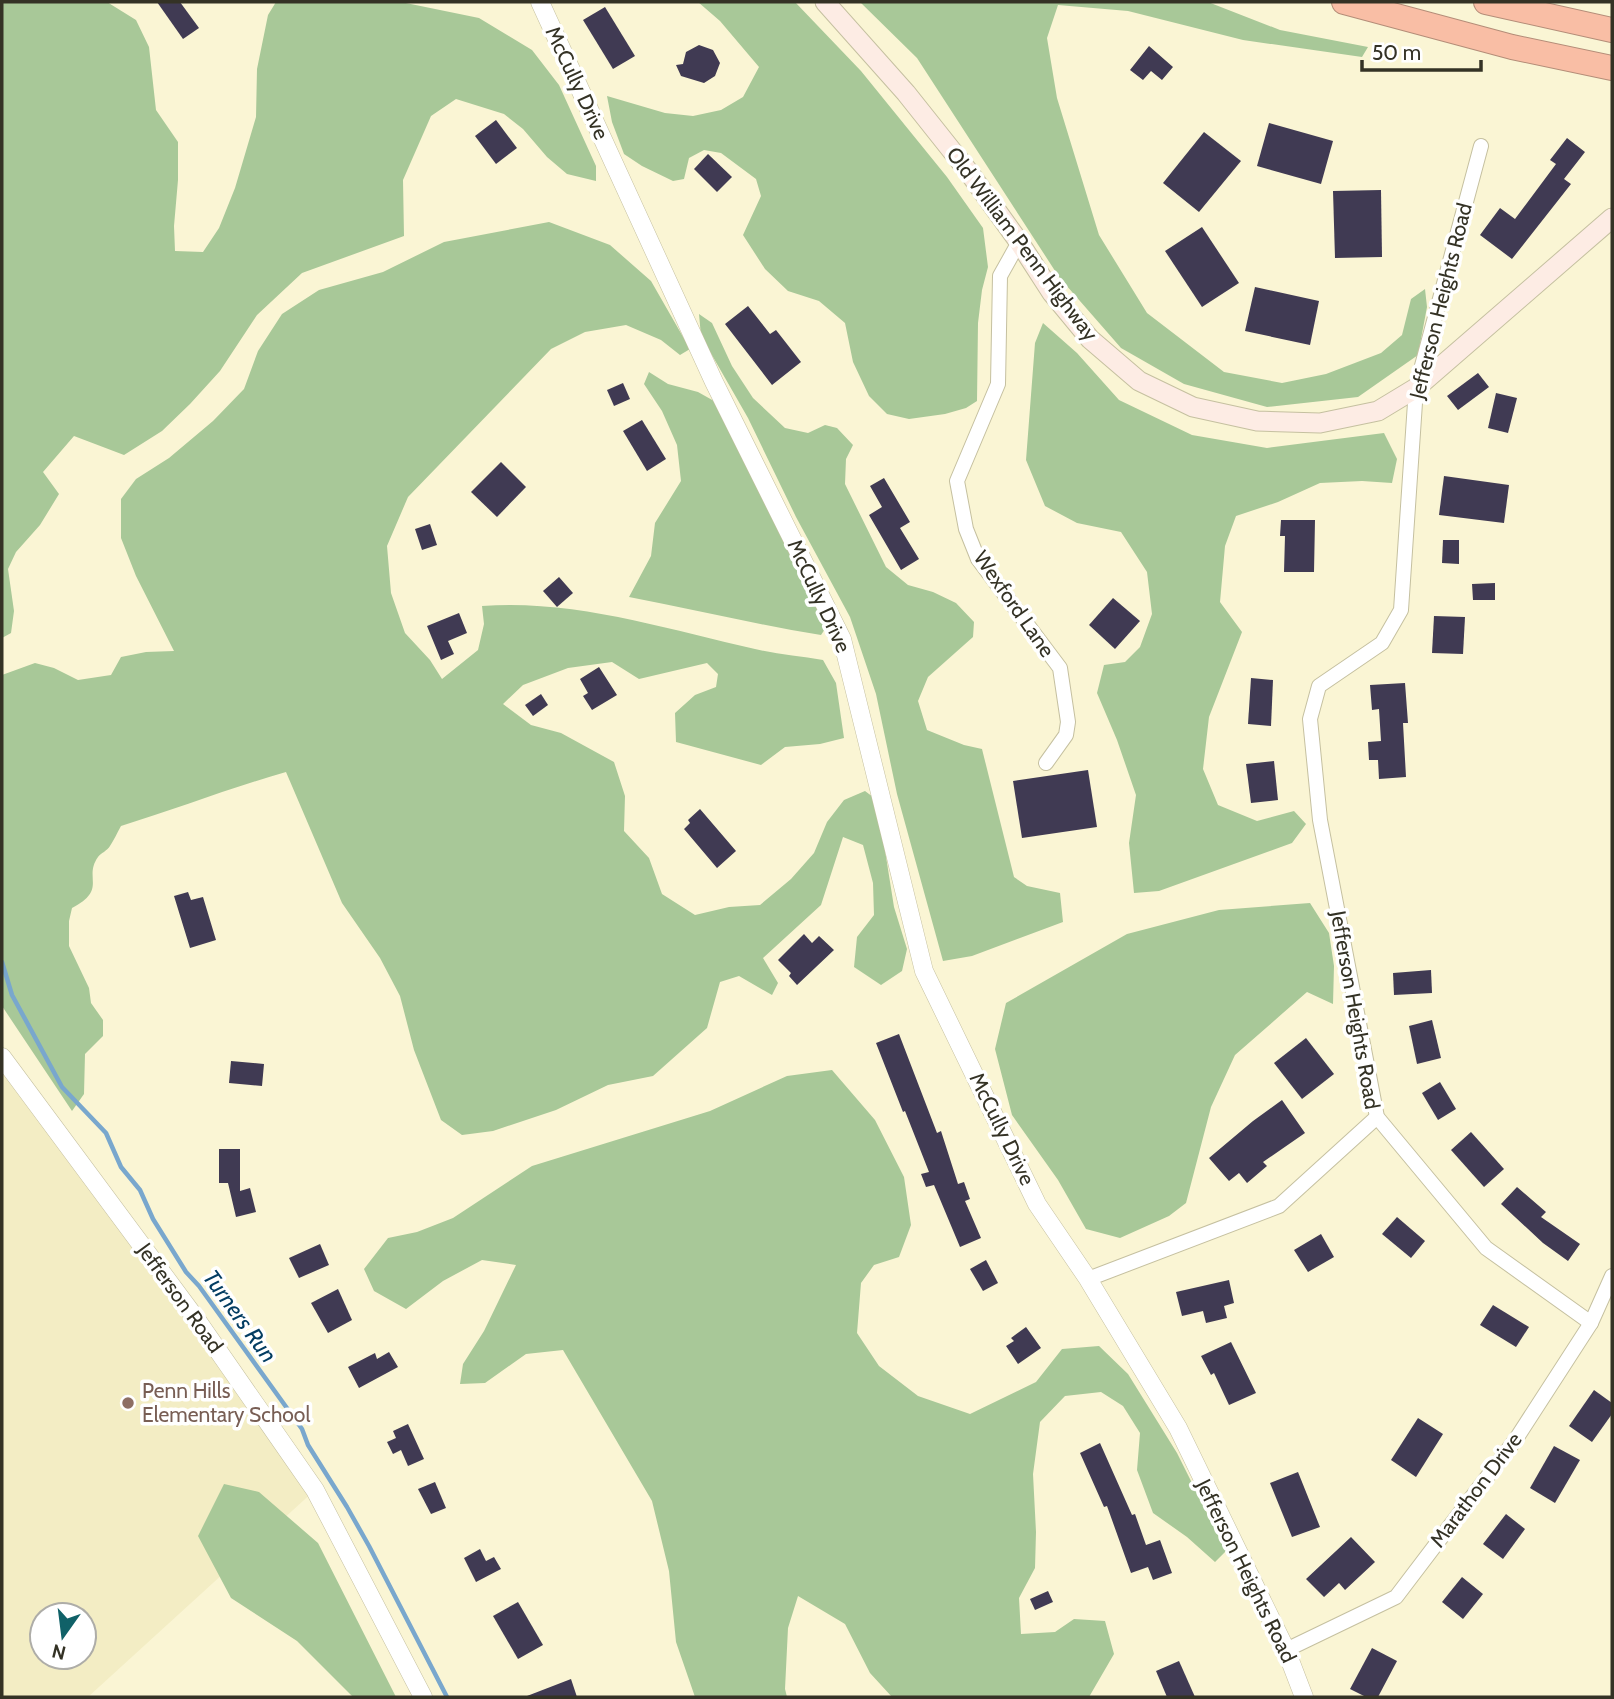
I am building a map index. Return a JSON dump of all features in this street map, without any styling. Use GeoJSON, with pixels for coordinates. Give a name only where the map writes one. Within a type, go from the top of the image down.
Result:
{"type":"FeatureCollection","features":[{"type":"Feature","properties":{"kind":"highway"},"geometry":{"type":"LineString","coordinates":[[1344,2],[1513,47],[1612,68]]}},
{"type":"Feature","properties":{"kind":"highway"},"geometry":{"type":"LineString","coordinates":[[1486,2],[1612,30]]}},
{"type":"Feature","properties":{"kind":"main road","name":"Old William Penn Highway"},"geometry":{"type":"LineString","coordinates":[[825,2],[906,93],[1020,242],[1052,293],[1090,339],[1139,381],[1193,407],[1256,421],[1320,423],[1378,411],[1416,388],[1612,218]]}},
{"type":"Feature","properties":{"kind":"street","name":"McCully Drive"},"geometry":{"type":"LineString","coordinates":[[540,2],[714,382],[842,639],[924,971],[1037,1204],[1088,1279]]}},
{"type":"Feature","properties":{"kind":"street","name":"Jefferson Heights Road"},"geometry":{"type":"LineString","coordinates":[[1304,1697],[1286,1650],[1178,1428],[1088,1279],[1279,1206],[1377,1117],[1320,820],[1310,719],[1319,687],[1381,643],[1401,610],[1416,388],[1481,146]]}},
{"type":"Feature","properties":{"kind":"street","name":"Wexford Lane"},"geometry":{"type":"LineString","coordinates":[[1020,242],[1000,276],[998,384],[957,481],[967,529],[978,559],[1060,668],[1068,722],[1066,735],[1046,762]]}},
{"type":"Feature","properties":{"kind":"street","name":"Jefferson Road"},"geometry":{"type":"LineString","coordinates":[[2,1057],[194,1316],[315,1490],[423,1697]]}},
{"type":"Feature","properties":{"kind":"street"},"geometry":{"type":"LineString","coordinates":[[1377,1117],[1486,1248],[1591,1323]]}},
{"type":"Feature","properties":{"kind":"street","name":"Marathon Drive"},"geometry":{"type":"LineString","coordinates":[[1286,1650],[1396,1597],[1516,1439],[1591,1323],[1612,1276]]}},
{"type":"Feature","properties":{"kind":"shaded area","name":"Penn Hills Elementary School"},"geometry":{"type":"Polygon","coordinates":[[[2,1057],[315,1490],[88,1697],[2,1697],[2,1057]]]}},
{"type":"Feature","properties":{"kind":"green space"},"geometry":{"type":"Polygon","coordinates":[[[2,2],[107,2],[136,20],[149,47],[156,110],[178,142],[175,251],[203,252],[219,228],[235,188],[256,117],[257,69],[268,15],[276,2],[401,2],[479,18],[532,50],[559,85],[596,166],[596,181],[567,174],[547,157],[523,129],[504,114],[456,99],[431,116],[403,180],[404,236],[302,273],[257,315],[220,371],[162,431],[124,455],[74,436],[43,472],[59,494],[40,525],[16,552],[8,569],[14,611],[11,633],[2,638],[2,2]]]}},
{"type":"Feature","properties":{"kind":"green space"},"geometry":{"type":"Polygon","coordinates":[[[698,2],[795,2],[861,71],[947,177],[983,228],[988,267],[978,323],[977,401],[966,408],[945,414],[909,419],[887,414],[869,396],[853,362],[845,323],[819,301],[788,291],[765,269],[743,235],[761,196],[756,179],[721,153],[704,150],[689,158],[684,179],[673,181],[624,154],[612,122],[607,96],[665,113],[693,116],[721,110],[743,97],[759,67],[720,21],[698,2]]]}},
{"type":"Feature","properties":{"kind":"green space"},"geometry":{"type":"Polygon","coordinates":[[[860,2],[1208,2],[1280,30],[1368,47],[1362,57],[1243,40],[1128,11],[1058,5],[1047,38],[1057,98],[1099,235],[1147,313],[1224,372],[1282,383],[1326,374],[1381,353],[1402,335],[1411,299],[1425,289],[1427,307],[1418,355],[1358,397],[1267,407],[1184,384],[1121,348],[1059,277],[917,58],[860,2]]]}},
{"type":"Feature","properties":{"kind":"green space"},"geometry":{"type":"Polygon","coordinates":[[[549,222],[610,245],[651,281],[690,349],[680,355],[661,340],[626,325],[585,332],[551,349],[408,497],[387,546],[391,593],[405,633],[430,660],[442,679],[478,650],[484,624],[482,606],[516,605],[585,611],[763,651],[823,660],[836,683],[844,738],[820,744],[785,747],[761,765],[676,742],[675,713],[695,695],[716,687],[718,674],[707,663],[639,679],[612,662],[568,668],[523,685],[503,704],[531,725],[561,733],[614,762],[625,796],[624,831],[649,858],[662,894],[695,915],[729,907],[760,905],[791,879],[814,853],[827,822],[844,800],[865,791],[877,800],[894,907],[907,949],[902,971],[881,985],[854,967],[857,937],[874,915],[873,883],[863,845],[843,837],[821,905],[763,958],[778,983],[772,995],[739,976],[720,982],[707,1028],[653,1076],[608,1085],[556,1110],[493,1131],[462,1135],[441,1120],[414,1050],[400,996],[380,958],[342,903],[286,772],[121,826],[109,848],[98,857],[94,864],[89,895],[72,908],[69,946],[89,988],[91,1003],[103,1020],[103,1036],[85,1054],[84,1094],[72,1111],[2,1006],[2,675],[35,663],[54,668],[78,680],[111,675],[121,657],[146,652],[174,651],[136,576],[121,538],[121,499],[136,479],[169,458],[213,421],[244,389],[258,351],[282,314],[319,290],[383,272],[444,242],[549,222]]]}},
{"type":"Feature","properties":{"kind":"green space"},"geometry":{"type":"Polygon","coordinates":[[[699,314],[712,323],[732,366],[753,398],[785,428],[808,433],[825,425],[837,428],[853,445],[846,459],[845,484],[886,567],[908,585],[933,592],[956,603],[974,622],[973,637],[928,677],[918,701],[927,730],[982,749],[1014,877],[1027,886],[1060,893],[1063,922],[972,956],[943,961],[897,794],[876,694],[850,617],[796,517],[748,418],[701,336],[699,314]]]}},
{"type":"Feature","properties":{"kind":"green space"},"geometry":{"type":"Polygon","coordinates":[[[1043,323],[1077,353],[1119,400],[1192,435],[1267,448],[1384,433],[1397,459],[1392,483],[1320,483],[1278,502],[1236,516],[1225,546],[1220,602],[1242,632],[1209,717],[1203,769],[1218,805],[1257,821],[1294,811],[1306,824],[1292,843],[1159,891],[1134,893],[1129,843],[1136,795],[1097,693],[1104,665],[1125,662],[1140,647],[1152,614],[1147,572],[1121,532],[1077,523],[1045,506],[1026,460],[1035,343],[1043,323]]]}},
{"type":"Feature","properties":{"kind":"green space"},"geometry":{"type":"Polygon","coordinates":[[[649,372],[668,384],[698,392],[714,401],[827,626],[821,635],[629,597],[651,556],[655,523],[681,481],[677,445],[662,411],[644,384],[649,372]]]}},
{"type":"Feature","properties":{"kind":"green space"},"geometry":{"type":"Polygon","coordinates":[[[1310,903],[1329,933],[1334,966],[1333,1004],[1307,992],[1235,1055],[1211,1107],[1186,1203],[1169,1216],[1120,1238],[1086,1229],[1058,1180],[1012,1115],[995,1049],[1006,1003],[1127,934],[1219,910],[1310,903]]]}},
{"type":"Feature","properties":{"kind":"green space"},"geometry":{"type":"Polygon","coordinates":[[[832,1070],[875,1120],[904,1177],[911,1225],[899,1257],[874,1265],[861,1283],[857,1333],[879,1366],[918,1396],[970,1414],[1036,1382],[1062,1349],[1099,1346],[1128,1374],[1177,1453],[1226,1551],[1215,1562],[1187,1537],[1153,1513],[1137,1470],[1140,1433],[1123,1406],[1101,1392],[1065,1396],[1040,1422],[1033,1474],[1035,1568],[1019,1598],[1021,1634],[1055,1632],[1074,1619],[1105,1621],[1114,1654],[1089,1697],[892,1697],[870,1673],[845,1624],[798,1596],[788,1628],[785,1689],[787,1697],[695,1697],[676,1642],[669,1571],[652,1501],[563,1350],[526,1354],[485,1383],[460,1384],[463,1364],[484,1331],[516,1265],[482,1260],[443,1281],[406,1309],[374,1291],[364,1269],[388,1238],[417,1232],[453,1218],[532,1166],[710,1111],[787,1076],[832,1070]]]}},
{"type":"Feature","properties":{"kind":"green space"},"geometry":{"type":"Polygon","coordinates":[[[224,1484],[259,1492],[318,1543],[396,1697],[353,1697],[297,1641],[231,1598],[198,1536],[224,1484]]]}},
{"type":"Feature","properties":{"kind":"building"},"geometry":{"type":"Polygon","coordinates":[[[157,2],[180,2],[199,28],[183,39],[157,2]]]}},
{"type":"Feature","properties":{"kind":"building"},"geometry":{"type":"Polygon","coordinates":[[[605,7],[635,56],[613,69],[583,20],[605,7]]]}},
{"type":"Feature","properties":{"kind":"building"},"geometry":{"type":"Polygon","coordinates":[[[699,45],[713,50],[720,63],[715,76],[704,83],[681,76],[676,65],[683,64],[686,52],[699,45]]]}},
{"type":"Feature","properties":{"kind":"building"},"geometry":{"type":"Polygon","coordinates":[[[1149,46],[1173,67],[1162,80],[1151,71],[1143,80],[1130,70],[1149,46]]]}},
{"type":"Feature","properties":{"kind":"building"},"geometry":{"type":"Polygon","coordinates":[[[496,120],[517,148],[496,164],[475,136],[496,120]]]}},
{"type":"Feature","properties":{"kind":"building"},"geometry":{"type":"Polygon","coordinates":[[[1269,123],[1333,141],[1321,184],[1257,166],[1269,123]]]}},
{"type":"Feature","properties":{"kind":"building"},"geometry":{"type":"Polygon","coordinates":[[[1204,132],[1241,161],[1199,212],[1163,183],[1204,132]]]}},
{"type":"Feature","properties":{"kind":"building"},"geometry":{"type":"Polygon","coordinates":[[[1567,138],[1585,152],[1564,179],[1571,184],[1512,259],[1480,235],[1500,208],[1515,219],[1556,164],[1550,160],[1567,138]]]}},
{"type":"Feature","properties":{"kind":"building"},"geometry":{"type":"Polygon","coordinates":[[[708,154],[732,177],[717,192],[694,169],[708,154]]]}},
{"type":"Feature","properties":{"kind":"building"},"geometry":{"type":"Polygon","coordinates":[[[1381,190],[1382,257],[1335,258],[1333,191],[1381,190]]]}},
{"type":"Feature","properties":{"kind":"building"},"geometry":{"type":"Polygon","coordinates":[[[1202,227],[1239,283],[1202,307],[1165,251],[1202,227]]]}},
{"type":"Feature","properties":{"kind":"building"},"geometry":{"type":"Polygon","coordinates":[[[1255,287],[1319,301],[1310,345],[1245,331],[1255,287]]]}},
{"type":"Feature","properties":{"kind":"building"},"geometry":{"type":"Polygon","coordinates":[[[748,306],[770,334],[776,330],[801,362],[772,385],[725,324],[748,306]]]}},
{"type":"Feature","properties":{"kind":"building"},"geometry":{"type":"Polygon","coordinates":[[[1478,373],[1489,387],[1458,410],[1447,396],[1478,373]]]}},
{"type":"Feature","properties":{"kind":"building"},"geometry":{"type":"Polygon","coordinates":[[[623,383],[630,399],[614,406],[607,390],[623,383]]]}},
{"type":"Feature","properties":{"kind":"building"},"geometry":{"type":"Polygon","coordinates":[[[1496,393],[1517,398],[1508,433],[1488,428],[1496,393]]]}},
{"type":"Feature","properties":{"kind":"building"},"geometry":{"type":"Polygon","coordinates":[[[642,420],[666,459],[647,471],[623,431],[642,420]]]}},
{"type":"Feature","properties":{"kind":"building"},"geometry":{"type":"Polygon","coordinates":[[[501,462],[526,487],[497,517],[471,492],[501,462]]]}},
{"type":"Feature","properties":{"kind":"building"},"geometry":{"type":"Polygon","coordinates":[[[1444,476],[1509,485],[1504,523],[1439,515],[1444,476]]]}},
{"type":"Feature","properties":{"kind":"building"},"geometry":{"type":"Polygon","coordinates":[[[884,478],[910,522],[900,528],[919,559],[901,570],[869,515],[882,507],[870,486],[884,478]]]}},
{"type":"Feature","properties":{"kind":"building"},"geometry":{"type":"Polygon","coordinates":[[[1281,520],[1315,520],[1314,572],[1284,572],[1285,536],[1280,536],[1281,520]]]}},
{"type":"Feature","properties":{"kind":"building"},"geometry":{"type":"Polygon","coordinates":[[[430,524],[437,545],[422,550],[415,529],[430,524]]]}},
{"type":"Feature","properties":{"kind":"building"},"geometry":{"type":"Polygon","coordinates":[[[1443,540],[1459,540],[1459,564],[1442,563],[1443,540]]]}},
{"type":"Feature","properties":{"kind":"building"},"geometry":{"type":"Polygon","coordinates":[[[559,577],[573,593],[557,607],[543,591],[559,577]]]}},
{"type":"Feature","properties":{"kind":"building"},"geometry":{"type":"Polygon","coordinates":[[[1495,583],[1495,600],[1473,600],[1472,584],[1495,583]]]}},
{"type":"Feature","properties":{"kind":"building"},"geometry":{"type":"Polygon","coordinates":[[[1113,598],[1140,621],[1115,649],[1089,625],[1113,598]]]}},
{"type":"Feature","properties":{"kind":"building"},"geometry":{"type":"Polygon","coordinates":[[[459,613],[467,633],[448,641],[454,654],[441,660],[427,626],[459,613]]]}},
{"type":"Feature","properties":{"kind":"building"},"geometry":{"type":"Polygon","coordinates":[[[1434,616],[1465,617],[1463,654],[1432,653],[1434,616]]]}},
{"type":"Feature","properties":{"kind":"building"},"geometry":{"type":"Polygon","coordinates":[[[599,667],[617,695],[592,710],[583,696],[588,693],[580,679],[599,667]]]}},
{"type":"Feature","properties":{"kind":"building"},"geometry":{"type":"Polygon","coordinates":[[[1251,678],[1273,680],[1271,726],[1248,724],[1251,678]]]}},
{"type":"Feature","properties":{"kind":"building"},"geometry":{"type":"Polygon","coordinates":[[[1405,683],[1408,723],[1403,723],[1406,777],[1379,779],[1378,760],[1369,760],[1368,742],[1381,741],[1379,709],[1372,710],[1370,685],[1405,683]]]}},
{"type":"Feature","properties":{"kind":"building"},"geometry":{"type":"Polygon","coordinates":[[[541,694],[548,705],[533,716],[525,705],[541,694]]]}},
{"type":"Feature","properties":{"kind":"building"},"geometry":{"type":"Polygon","coordinates":[[[1274,761],[1278,800],[1251,803],[1246,764],[1274,761]]]}},
{"type":"Feature","properties":{"kind":"building"},"geometry":{"type":"Polygon","coordinates":[[[1088,770],[1097,827],[1022,838],[1013,781],[1088,770]]]}},
{"type":"Feature","properties":{"kind":"building"},"geometry":{"type":"Polygon","coordinates":[[[700,809],[736,851],[717,868],[684,829],[690,823],[688,820],[700,809]]]}},
{"type":"Feature","properties":{"kind":"building"},"geometry":{"type":"Polygon","coordinates":[[[188,892],[191,900],[203,897],[216,940],[190,948],[174,896],[188,892]]]}},
{"type":"Feature","properties":{"kind":"building"},"geometry":{"type":"Polygon","coordinates":[[[804,934],[812,943],[819,936],[834,950],[797,985],[789,976],[791,973],[778,960],[804,934]]]}},
{"type":"Feature","properties":{"kind":"building"},"geometry":{"type":"Polygon","coordinates":[[[1431,970],[1432,993],[1394,995],[1393,973],[1431,970]]]}},
{"type":"Feature","properties":{"kind":"building"},"geometry":{"type":"Polygon","coordinates":[[[1432,1020],[1441,1058],[1417,1064],[1409,1026],[1432,1020]]]}},
{"type":"Feature","properties":{"kind":"building"},"geometry":{"type":"Polygon","coordinates":[[[899,1034],[937,1133],[941,1131],[958,1184],[964,1182],[970,1199],[965,1201],[981,1238],[960,1247],[934,1185],[926,1187],[921,1174],[929,1172],[876,1043],[899,1034]]]}},
{"type":"Feature","properties":{"kind":"building"},"geometry":{"type":"Polygon","coordinates":[[[1306,1038],[1334,1074],[1302,1099],[1274,1063],[1306,1038]]]}},
{"type":"Feature","properties":{"kind":"building"},"geometry":{"type":"Polygon","coordinates":[[[231,1061],[264,1064],[262,1086],[229,1083],[231,1061]]]}},
{"type":"Feature","properties":{"kind":"building"},"geometry":{"type":"Polygon","coordinates":[[[1440,1082],[1456,1109],[1438,1120],[1422,1093],[1440,1082]]]}},
{"type":"Feature","properties":{"kind":"building"},"geometry":{"type":"Polygon","coordinates":[[[1282,1100],[1305,1133],[1263,1162],[1267,1166],[1247,1183],[1239,1173],[1229,1181],[1209,1158],[1282,1100]]]}},
{"type":"Feature","properties":{"kind":"building"},"geometry":{"type":"Polygon","coordinates":[[[1471,1132],[1504,1169],[1484,1187],[1451,1150],[1471,1132]]]}},
{"type":"Feature","properties":{"kind":"building"},"geometry":{"type":"Polygon","coordinates":[[[219,1149],[240,1149],[240,1191],[250,1188],[256,1212],[236,1217],[228,1183],[219,1183],[219,1149]]]}},
{"type":"Feature","properties":{"kind":"building"},"geometry":{"type":"Polygon","coordinates":[[[1517,1187],[1546,1212],[1541,1217],[1580,1244],[1568,1261],[1543,1243],[1501,1204],[1517,1187]]]}},
{"type":"Feature","properties":{"kind":"building"},"geometry":{"type":"Polygon","coordinates":[[[1397,1217],[1425,1241],[1411,1258],[1382,1234],[1397,1217]]]}},
{"type":"Feature","properties":{"kind":"building"},"geometry":{"type":"Polygon","coordinates":[[[1321,1234],[1334,1257],[1308,1272],[1294,1250],[1321,1234]]]}},
{"type":"Feature","properties":{"kind":"building"},"geometry":{"type":"Polygon","coordinates":[[[320,1244],[329,1265],[299,1278],[289,1258],[320,1244]]]}},
{"type":"Feature","properties":{"kind":"building"},"geometry":{"type":"Polygon","coordinates":[[[986,1260],[998,1283],[983,1291],[970,1269],[986,1260]]]}},
{"type":"Feature","properties":{"kind":"building"},"geometry":{"type":"Polygon","coordinates":[[[1229,1280],[1234,1303],[1224,1306],[1227,1318],[1206,1323],[1203,1311],[1182,1316],[1176,1292],[1229,1280]]]}},
{"type":"Feature","properties":{"kind":"building"},"geometry":{"type":"Polygon","coordinates":[[[338,1289],[352,1320],[328,1333],[311,1303],[338,1289]]]}},
{"type":"Feature","properties":{"kind":"building"},"geometry":{"type":"Polygon","coordinates":[[[1493,1305],[1529,1327],[1516,1347],[1480,1325],[1493,1305]]]}},
{"type":"Feature","properties":{"kind":"building"},"geometry":{"type":"Polygon","coordinates":[[[1026,1327],[1041,1348],[1018,1364],[1006,1346],[1014,1341],[1011,1338],[1026,1327]]]}},
{"type":"Feature","properties":{"kind":"building"},"geometry":{"type":"Polygon","coordinates":[[[1231,1342],[1256,1393],[1229,1405],[1214,1373],[1211,1375],[1201,1356],[1231,1342]]]}},
{"type":"Feature","properties":{"kind":"building"},"geometry":{"type":"Polygon","coordinates":[[[389,1352],[398,1367],[359,1388],[348,1367],[375,1353],[377,1359],[389,1352]]]}},
{"type":"Feature","properties":{"kind":"building"},"geometry":{"type":"Polygon","coordinates":[[[1594,1390],[1612,1403],[1612,1414],[1592,1442],[1569,1426],[1594,1390]]]}},
{"type":"Feature","properties":{"kind":"building"},"geometry":{"type":"Polygon","coordinates":[[[1418,1418],[1443,1434],[1416,1477],[1391,1460],[1418,1418]]]}},
{"type":"Feature","properties":{"kind":"building"},"geometry":{"type":"Polygon","coordinates":[[[408,1424],[424,1459],[408,1466],[401,1450],[393,1454],[387,1442],[396,1438],[393,1431],[408,1424]]]}},
{"type":"Feature","properties":{"kind":"building"},"geometry":{"type":"Polygon","coordinates":[[[1100,1443],[1132,1515],[1135,1514],[1146,1545],[1160,1540],[1172,1573],[1153,1580],[1148,1567],[1131,1573],[1107,1506],[1104,1507],[1080,1453],[1100,1443]]]}},
{"type":"Feature","properties":{"kind":"building"},"geometry":{"type":"Polygon","coordinates":[[[1554,1446],[1580,1460],[1555,1503],[1530,1488],[1554,1446]]]}},
{"type":"Feature","properties":{"kind":"building"},"geometry":{"type":"Polygon","coordinates":[[[1298,1472],[1320,1527],[1292,1537],[1270,1483],[1298,1472]]]}},
{"type":"Feature","properties":{"kind":"building"},"geometry":{"type":"Polygon","coordinates":[[[435,1482],[446,1508],[431,1514],[418,1489],[435,1482]]]}},
{"type":"Feature","properties":{"kind":"building"},"geometry":{"type":"Polygon","coordinates":[[[1506,1514],[1525,1529],[1503,1559],[1483,1544],[1506,1514]]]}},
{"type":"Feature","properties":{"kind":"building"},"geometry":{"type":"Polygon","coordinates":[[[1351,1537],[1375,1562],[1345,1590],[1339,1583],[1324,1597],[1306,1579],[1351,1537]]]}},
{"type":"Feature","properties":{"kind":"building"},"geometry":{"type":"Polygon","coordinates":[[[480,1549],[486,1561],[494,1557],[501,1569],[476,1582],[464,1558],[480,1549]]]}},
{"type":"Feature","properties":{"kind":"building"},"geometry":{"type":"Polygon","coordinates":[[[1462,1577],[1483,1594],[1463,1619],[1442,1602],[1462,1577]]]}},
{"type":"Feature","properties":{"kind":"building"},"geometry":{"type":"Polygon","coordinates":[[[1048,1591],[1053,1602],[1035,1610],[1030,1599],[1048,1591]]]}},
{"type":"Feature","properties":{"kind":"building"},"geometry":{"type":"Polygon","coordinates":[[[518,1602],[543,1645],[518,1659],[493,1616],[518,1602]]]}},
{"type":"Feature","properties":{"kind":"building"},"geometry":{"type":"Polygon","coordinates":[[[1372,1648],[1397,1661],[1378,1697],[1366,1697],[1350,1689],[1372,1648]]]}},
{"type":"Feature","properties":{"kind":"building"},"geometry":{"type":"Polygon","coordinates":[[[1179,1661],[1195,1697],[1167,1697],[1156,1671],[1179,1661]]]}},
{"type":"Feature","properties":{"kind":"building"},"geometry":{"type":"Polygon","coordinates":[[[571,1679],[577,1697],[527,1697],[527,1696],[571,1679]]]}},
{"type":"Feature","properties":{"kind":"waterway","name":"Turners Run"},"geometry":{"type":"LineString","coordinates":[[2,962],[12,995],[62,1087],[106,1133],[121,1167],[140,1190],[153,1219],[186,1272],[199,1286],[302,1429],[308,1445],[369,1546],[447,1697]]}},
{"type":"Feature","properties":{"kind":"place","name":"Penn Hills Elementary School"},"geometry":{"type":"Point","coordinates":[128,1403]}}]}
